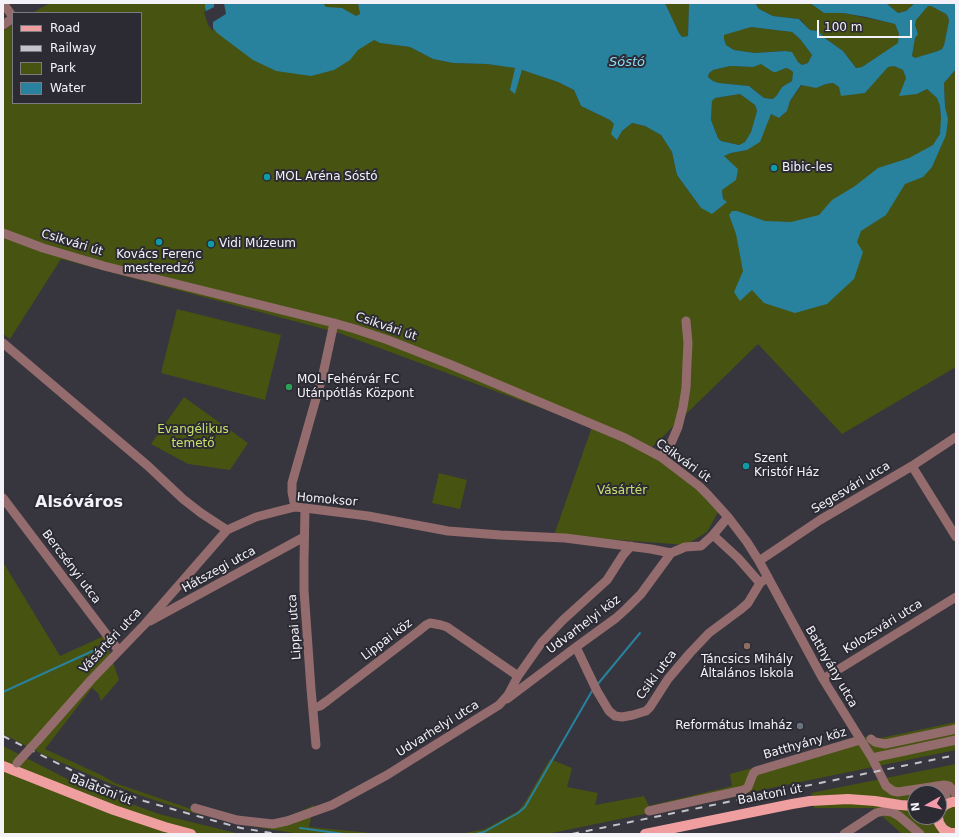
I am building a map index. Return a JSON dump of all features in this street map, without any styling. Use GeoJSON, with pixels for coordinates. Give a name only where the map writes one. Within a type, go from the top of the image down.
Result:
{"type":"FeatureCollection","features":[{"type":"Feature","properties":{"kind":"main road","name":"Balatoni út"},"geometry":{"type":"LineString","coordinates":[[11,766],[76,796],[165,827],[191,834]]}},
{"type":"Feature","properties":{"kind":"main road","name":"Balatoni út"},"geometry":{"type":"LineString","coordinates":[[645,834],[810,801],[848,799],[907,805]]}},
{"type":"Feature","properties":{"kind":"main road"},"geometry":{"type":"LineString","coordinates":[[947,807],[952,802],[956,802]]}},
{"type":"Feature","properties":{"kind":"main road","name":"Balatoni út"},"geometry":{"type":"LineString","coordinates":[[900,804],[907,807]]}},
{"type":"Feature","properties":{"kind":"main road"},"geometry":{"type":"LineString","coordinates":[[943,825],[946,831],[954,834]]}},
{"type":"Feature","properties":{"kind":"street"},"geometry":{"type":"LineString","coordinates":[[3,3],[12,16]]}},
{"type":"Feature","properties":{"kind":"street"},"geometry":{"type":"LineString","coordinates":[[3,25],[12,18]]}},
{"type":"Feature","properties":{"kind":"street","name":"Csikvári út"},"geometry":{"type":"LineString","coordinates":[[3,233],[43,248],[104,266],[334,323],[388,340],[625,438],[661,457],[699,486],[728,516]]}},
{"type":"Feature","properties":{"kind":"street"},"geometry":{"type":"LineString","coordinates":[[661,457],[672,441],[678,427],[683,408],[686,388],[688,343],[686,321]]}},
{"type":"Feature","properties":{"kind":"street","name":"Lippai utca"},"geometry":{"type":"LineString","coordinates":[[316,745],[304,590],[304,537],[300,508],[292,492],[292,483],[323,374],[334,323]]}},
{"type":"Feature","properties":{"kind":"street"},"geometry":{"type":"LineString","coordinates":[[3,343],[148,466],[183,499],[227,530]]}},
{"type":"Feature","properties":{"kind":"street","name":"Segesvári utca"},"geometry":{"type":"LineString","coordinates":[[759,561],[820,520],[912,466],[956,438]]}},
{"type":"Feature","properties":{"kind":"street"},"geometry":{"type":"LineString","coordinates":[[912,466],[956,537]]}},
{"type":"Feature","properties":{"kind":"street","name":"Bercsényi utca"},"geometry":{"type":"LineString","coordinates":[[3,498],[119,651]]}},
{"type":"Feature","properties":{"kind":"street","name":"Homoksor"},"geometry":{"type":"LineString","coordinates":[[227,530],[256,517],[300,508],[368,516],[448,531],[557,538],[631,546],[671,553],[685,547],[701,546],[713,535],[728,516]]}},
{"type":"Feature","properties":{"kind":"street","name":"Batthyány utca"},"geometry":{"type":"LineString","coordinates":[[728,516],[759,561],[764,580],[872,758],[886,786],[893,791],[907,791]]}},
{"type":"Feature","properties":{"kind":"street","name":"Vásártéri utca"},"geometry":{"type":"LineString","coordinates":[[11,766],[38,740],[91,680],[145,624],[227,530]]}},
{"type":"Feature","properties":{"kind":"street"},"geometry":{"type":"LineString","coordinates":[[713,535],[764,580]]}},
{"type":"Feature","properties":{"kind":"street","name":"Hátszegi utca"},"geometry":{"type":"LineString","coordinates":[[145,624],[304,537]]}},
{"type":"Feature","properties":{"kind":"street","name":"Udvarhelyi utca"},"geometry":{"type":"LineString","coordinates":[[195,808],[238,820],[273,824],[286,821],[332,804],[368,786],[417,757],[499,705],[508,694],[518,676],[542,642],[563,620],[607,580],[623,555],[631,546]]}},
{"type":"Feature","properties":{"kind":"street","name":"Udvarhelyi köz"},"geometry":{"type":"LineString","coordinates":[[499,705],[616,618],[642,594],[671,553]]}},
{"type":"Feature","properties":{"kind":"street","name":"Csiki utca"},"geometry":{"type":"LineString","coordinates":[[576,647],[597,691],[609,711],[615,716],[622,718],[633,716],[646,711],[650,707],[664,684],[690,653],[709,633],[748,603],[764,580]]}},
{"type":"Feature","properties":{"kind":"street","name":"Kolozsvári utca"},"geometry":{"type":"LineString","coordinates":[[823,679],[956,597]]}},
{"type":"Feature","properties":{"kind":"street","name":"Lippai köz"},"geometry":{"type":"LineString","coordinates":[[313,708],[320,706],[327,701],[430,623],[447,627],[518,676]]}},
{"type":"Feature","properties":{"kind":"street"},"geometry":{"type":"LineString","coordinates":[[872,739],[875,742],[885,744],[956,728]]}},
{"type":"Feature","properties":{"kind":"street","name":"Batthyány köz"},"geometry":{"type":"LineString","coordinates":[[649,811],[744,790],[748,787],[753,774],[756,771],[860,740]]}},
{"type":"Feature","properties":{"kind":"street"},"geometry":{"type":"LineString","coordinates":[[872,758],[956,740]]}},
{"type":"Feature","properties":{"kind":"street","name":"Batthyány utca"},"geometry":{"type":"LineString","coordinates":[[947,786],[953,790],[956,795]]}},
{"type":"Feature","properties":{"kind":"street"},"geometry":{"type":"LineString","coordinates":[[844,834],[876,813],[884,811],[892,812],[899,816],[920,834]]}},
{"type":"Feature","properties":{"kind":"green space","name":"Vásártér"},"geometry":{"type":"Polygon","coordinates":[[[50,3],[205,3],[205,7],[358,3],[360,14],[356,16],[374,40],[380,43],[410,47],[433,59],[453,63],[487,64],[516,68],[511,90],[515,93],[522,70],[558,82],[574,90],[581,106],[610,120],[614,124],[617,140],[622,131],[632,123],[645,126],[661,135],[672,152],[677,175],[701,208],[723,199],[723,156],[747,150],[771,114],[779,118],[787,111],[790,101],[802,85],[816,88],[833,83],[839,87],[865,93],[888,66],[894,66],[903,70],[906,78],[917,94],[927,89],[937,98],[940,106],[941,118],[947,119],[944,83],[956,69],[956,367],[842,434],[758,344],[649,450],[721,507],[707,532],[686,545],[554,535],[592,427],[339,333],[61,259],[10,339],[3,334],[3,31],[12,25],[12,104],[142,104],[142,12],[34,12],[50,3]]]}},
{"type":"Feature","properties":{"kind":"green space"},"geometry":{"type":"Polygon","coordinates":[[[665,3],[689,3],[688,36],[682,37],[679,33],[665,3]]]}},
{"type":"Feature","properties":{"kind":"green space"},"geometry":{"type":"Polygon","coordinates":[[[755,3],[810,3],[824,13],[843,13],[895,24],[899,34],[899,43],[862,67],[856,68],[843,51],[826,39],[818,31],[810,30],[800,19],[773,16],[759,9],[755,3]]]}},
{"type":"Feature","properties":{"kind":"green space"},"geometry":{"type":"Polygon","coordinates":[[[886,3],[915,3],[906,11],[898,13],[886,3]]]}},
{"type":"Feature","properties":{"kind":"green space"},"geometry":{"type":"Polygon","coordinates":[[[928,6],[931,6],[946,14],[948,17],[949,21],[944,45],[942,49],[938,51],[915,59],[912,56],[915,38],[918,34],[915,20],[928,6]]]}},
{"type":"Feature","properties":{"kind":"green space"},"geometry":{"type":"Polygon","coordinates":[[[751,27],[792,32],[800,39],[812,55],[808,63],[802,65],[785,51],[755,53],[734,50],[726,45],[724,34],[751,27]]]}},
{"type":"Feature","properties":{"kind":"green space"},"geometry":{"type":"Polygon","coordinates":[[[761,63],[773,72],[786,68],[793,72],[792,81],[782,87],[773,99],[764,98],[749,86],[719,83],[708,77],[709,72],[713,70],[730,66],[753,67],[761,63]]]}},
{"type":"Feature","properties":{"kind":"green space"},"geometry":{"type":"Polygon","coordinates":[[[740,94],[755,105],[757,111],[751,132],[745,142],[739,145],[721,141],[718,138],[711,120],[712,101],[715,98],[740,94]]]}},
{"type":"Feature","properties":{"kind":"green space"},"geometry":{"type":"Polygon","coordinates":[[[177,309],[281,335],[265,400],[161,373],[177,309]]]}},
{"type":"Feature","properties":{"kind":"green space","name":"Evangélikus temető"},"geometry":{"type":"Polygon","coordinates":[[[184,397],[248,443],[230,470],[188,464],[151,444],[184,397]]]}},
{"type":"Feature","properties":{"kind":"green space"},"geometry":{"type":"Polygon","coordinates":[[[439,473],[467,480],[460,509],[432,503],[439,473]]]}},
{"type":"Feature","properties":{"kind":"green space"},"geometry":{"type":"Polygon","coordinates":[[[3,562],[60,656],[104,636],[119,680],[101,701],[98,693],[92,688],[45,749],[115,783],[194,810],[269,821],[289,817],[314,805],[309,827],[381,834],[300,834],[262,828],[194,813],[111,784],[42,754],[3,734],[3,562]]]}},
{"type":"Feature","properties":{"kind":"green space"},"geometry":{"type":"Polygon","coordinates":[[[956,722],[956,750],[547,834],[460,834],[485,829],[518,811],[524,804],[550,759],[572,768],[567,787],[598,793],[595,805],[644,796],[649,806],[732,786],[730,774],[872,735],[876,739],[956,722]]]}},
{"type":"Feature","properties":{"kind":"green space"},"geometry":{"type":"Polygon","coordinates":[[[3,746],[77,784],[159,814],[240,834],[3,834],[3,746]]]}},
{"type":"Feature","properties":{"kind":"green space"},"geometry":{"type":"Polygon","coordinates":[[[956,764],[956,834],[902,834],[873,808],[814,808],[811,793],[956,764]]]}},
{"type":"Feature","properties":{"kind":"water","name":"Sóstó"},"geometry":{"type":"Polygon","coordinates":[[[205,3],[323,3],[326,7],[342,8],[356,16],[360,14],[358,3],[665,3],[682,37],[688,36],[689,3],[755,3],[759,9],[773,16],[799,19],[810,30],[818,31],[826,39],[843,51],[856,68],[862,67],[898,43],[899,34],[895,24],[843,13],[824,13],[810,3],[886,3],[898,13],[906,11],[915,3],[956,3],[956,69],[944,83],[945,107],[948,119],[946,135],[932,167],[923,177],[905,184],[886,215],[861,231],[857,242],[863,252],[854,279],[827,304],[795,313],[764,303],[752,290],[740,301],[734,292],[743,271],[736,234],[729,215],[732,211],[737,211],[765,221],[791,222],[819,215],[832,200],[855,186],[878,168],[909,158],[933,145],[940,134],[940,106],[937,98],[927,89],[917,94],[899,96],[906,78],[903,70],[894,66],[888,67],[865,93],[841,96],[839,87],[833,83],[816,88],[801,85],[790,101],[787,111],[779,118],[771,114],[760,142],[747,150],[724,156],[738,169],[736,180],[722,190],[723,199],[727,202],[712,214],[701,208],[677,175],[672,152],[661,135],[645,126],[632,123],[622,131],[617,140],[611,134],[614,124],[610,120],[581,106],[574,90],[558,82],[522,70],[515,94],[510,90],[515,68],[487,64],[453,63],[433,59],[410,47],[380,43],[374,40],[358,50],[350,60],[334,70],[311,76],[276,71],[253,60],[217,33],[210,24],[205,3]],[[928,6],[916,20],[915,25],[918,34],[915,38],[912,56],[915,58],[942,49],[949,21],[946,14],[931,6],[928,6]],[[751,27],[724,35],[726,45],[734,50],[755,53],[792,52],[798,62],[802,65],[808,63],[812,55],[800,39],[792,32],[751,27]],[[761,64],[753,67],[730,66],[713,70],[709,73],[708,77],[719,83],[749,86],[764,98],[773,99],[782,87],[792,81],[793,72],[789,69],[786,68],[773,72],[761,64]],[[740,94],[715,98],[712,101],[711,120],[718,138],[721,141],[739,145],[745,142],[751,132],[757,111],[755,105],[740,94]]]}},
{"type":"Feature","properties":{"kind":"pier"},"geometry":{"type":"Polygon","coordinates":[[[214,3],[224,3],[226,14],[213,22],[213,31],[208,25],[204,12],[214,7],[214,3]]]}},
{"type":"Feature","properties":{"kind":"waterway"},"geometry":{"type":"LineString","coordinates":[[597,685],[640,633]]}},
{"type":"Feature","properties":{"kind":"waterway"},"geometry":{"type":"LineString","coordinates":[[3,692],[97,649],[107,650]]}},
{"type":"Feature","properties":{"kind":"waterway"},"geometry":{"type":"LineString","coordinates":[[476,834],[484,832],[518,813],[525,807],[592,691]]}},
{"type":"Feature","properties":{"kind":"waterway"},"geometry":{"type":"LineString","coordinates":[[300,828],[344,834]]}},
{"type":"Feature","properties":{"kind":"railway"},"geometry":{"type":"LineString","coordinates":[[3,736],[71,770],[144,801],[241,828],[277,834]]}},
{"type":"Feature","properties":{"kind":"railway"},"geometry":{"type":"LineString","coordinates":[[572,834],[956,755]]}},
{"type":"Feature","properties":{"kind":"place","name":"Bibic-les"},"geometry":{"type":"Point","coordinates":[774,168]}},
{"type":"Feature","properties":{"kind":"place","name":"MOL Aréna Sóstó"},"geometry":{"type":"Point","coordinates":[267,177]}},
{"type":"Feature","properties":{"kind":"place","name":"Kovács Ferenc mesteredző"},"geometry":{"type":"Point","coordinates":[159,242]}},
{"type":"Feature","properties":{"kind":"place","name":"Vidi Múzeum"},"geometry":{"type":"Point","coordinates":[211,244]}},
{"type":"Feature","properties":{"kind":"place","name":"MOL Fehérvár FC Utánpótlás Központ"},"geometry":{"type":"Point","coordinates":[289,387]}},
{"type":"Feature","properties":{"kind":"place","name":"Szent Kristóf Ház"},"geometry":{"type":"Point","coordinates":[746,466]}},
{"type":"Feature","properties":{"kind":"place","name":"Táncsics Mihály Általános Iskola"},"geometry":{"type":"Point","coordinates":[747,646]}},
{"type":"Feature","properties":{"kind":"place","name":"Református Imaház"},"geometry":{"type":"Point","coordinates":[800,726]}},
{"type":"Feature","properties":{"kind":"district","name":"Alsóváros"},"geometry":{"type":"Point","coordinates":[79,503]}}]}
